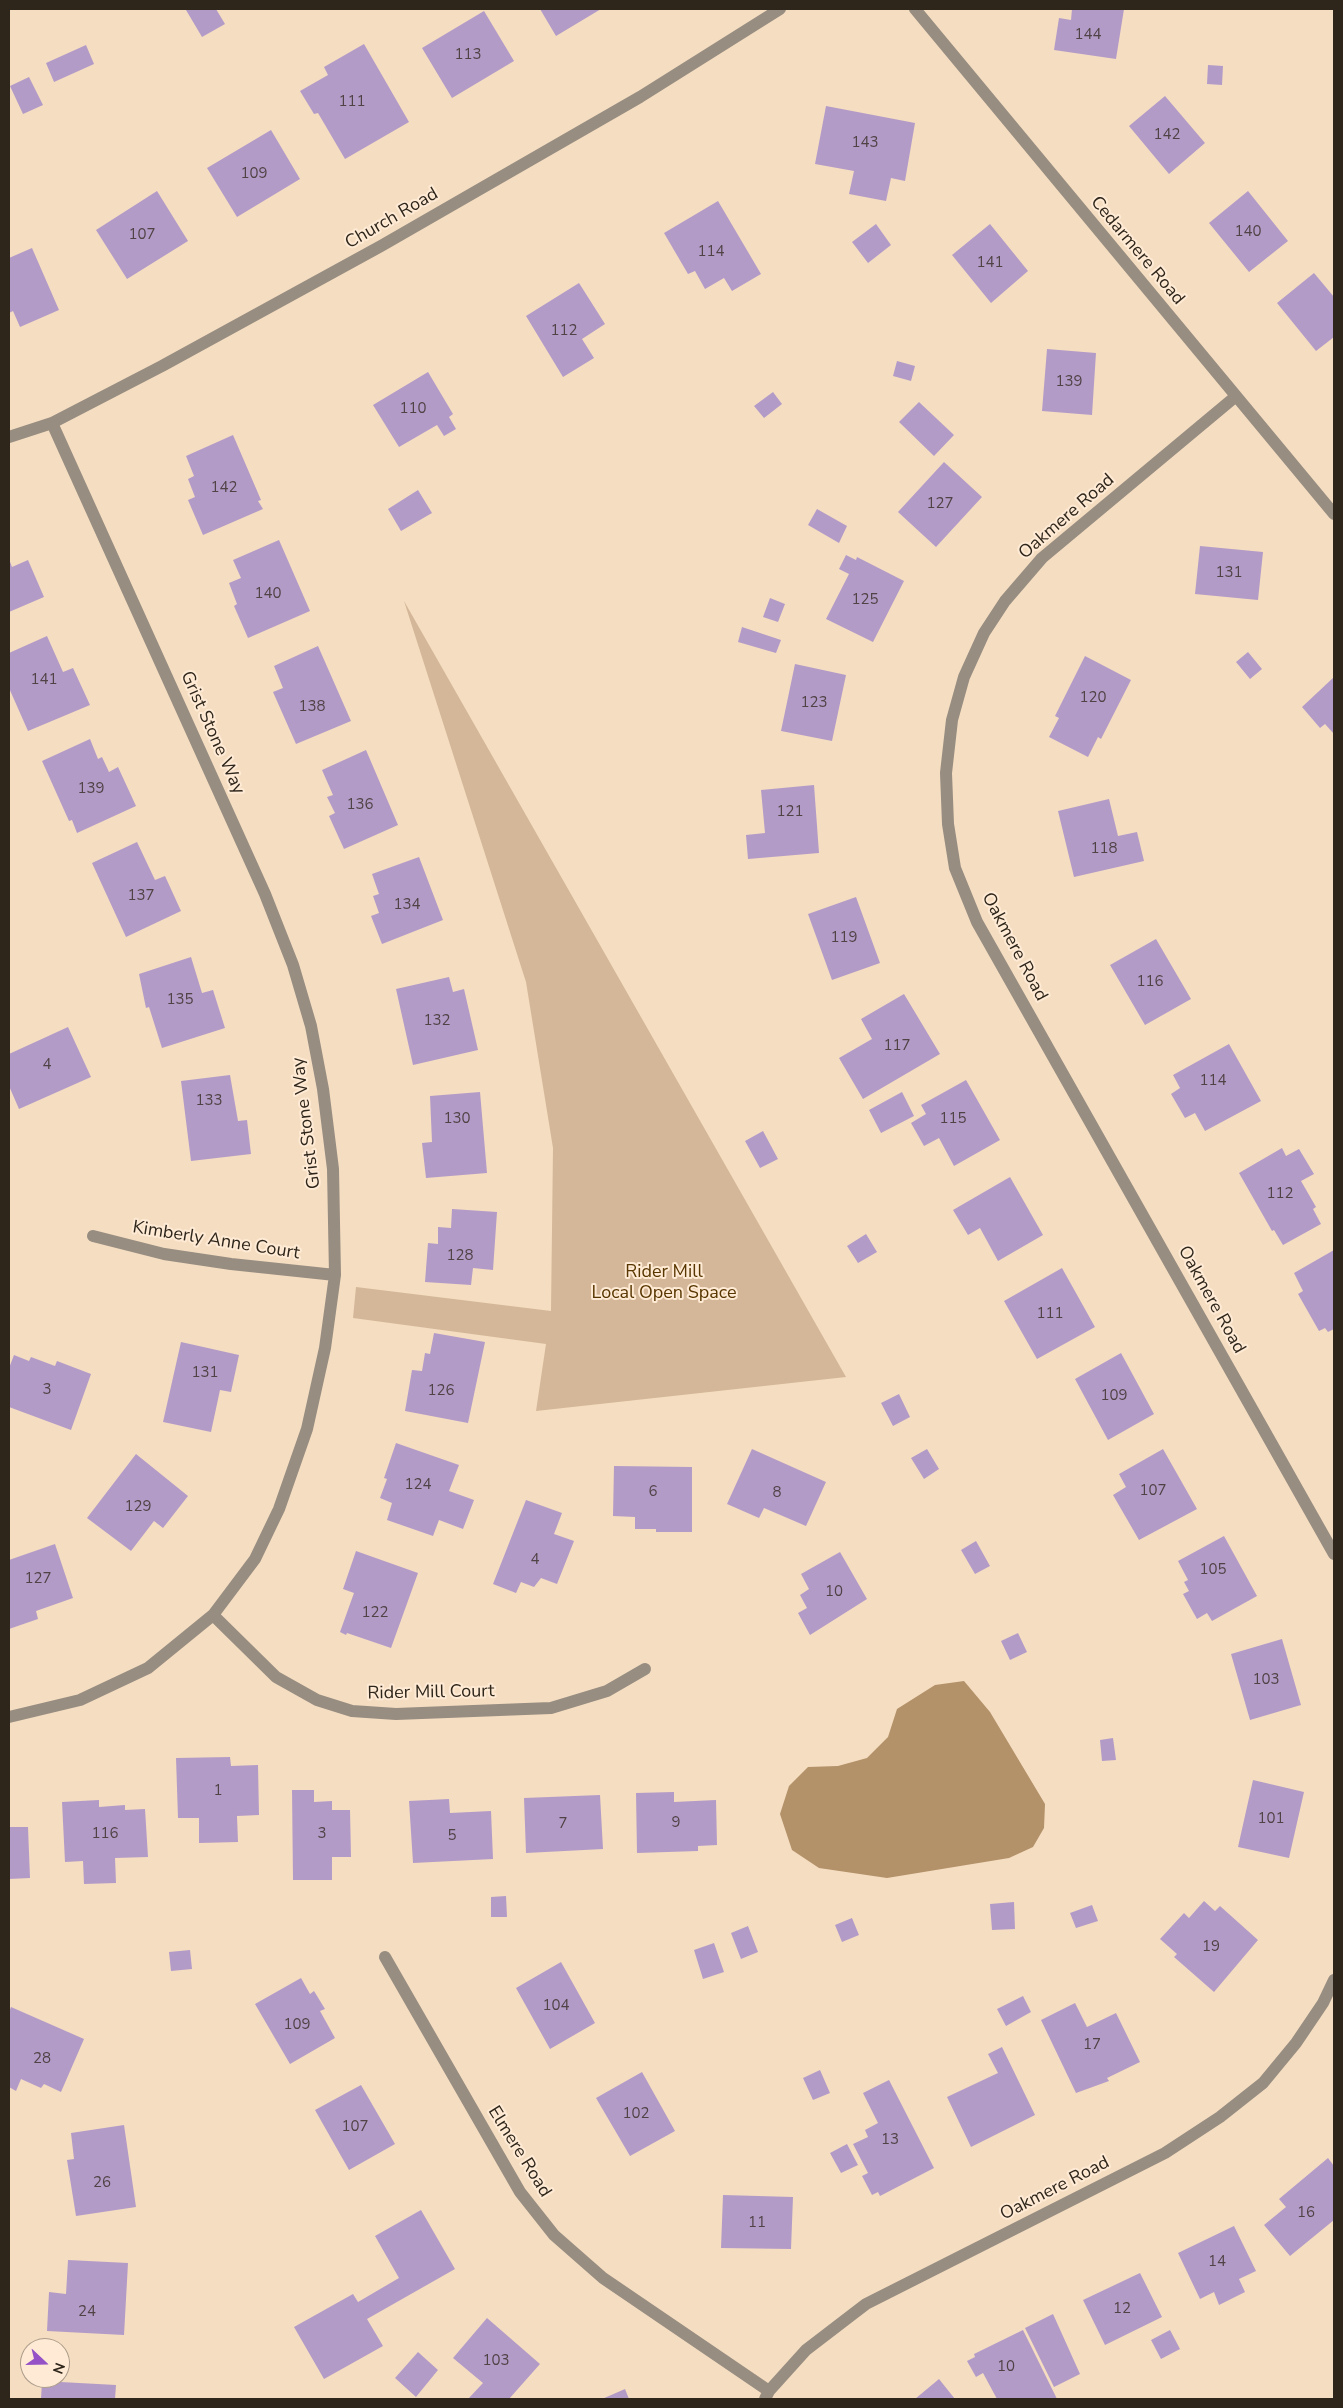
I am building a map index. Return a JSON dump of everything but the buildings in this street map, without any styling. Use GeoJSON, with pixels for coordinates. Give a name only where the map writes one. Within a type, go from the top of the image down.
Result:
{"type":"FeatureCollection","features":[{"type":"Feature","properties":{"kind":"street","name":"Church Road"},"geometry":{"type":"LineString","coordinates":[[9,437],[52,423],[162,366],[381,246],[640,97],[780,9]]}},
{"type":"Feature","properties":{"kind":"street","name":"Cedarmere Road"},"geometry":{"type":"LineString","coordinates":[[915,9],[926,25],[1334,514]]}},
{"type":"Feature","properties":{"kind":"street","name":"Oakmere Road"},"geometry":{"type":"LineString","coordinates":[[1236,397],[1042,558],[1005,601],[984,633],[964,677],[952,720],[946,773],[948,824],[955,868],[977,922],[1334,1554]]}},
{"type":"Feature","properties":{"kind":"street","name":"Grist Stone Way"},"geometry":{"type":"LineString","coordinates":[[9,1718],[80,1700],[148,1668],[213,1615],[254,1559],[279,1509],[307,1429],[325,1348],[335,1275],[333,1170],[323,1089],[311,1026],[293,965],[266,894],[52,423]]}},
{"type":"Feature","properties":{"kind":"street","name":"Kimberly Anne Court"},"geometry":{"type":"LineString","coordinates":[[93,1236],[164,1254],[231,1264],[335,1275]]}},
{"type":"Feature","properties":{"kind":"street","name":"Rider Mill Court"},"geometry":{"type":"LineString","coordinates":[[213,1615],[276,1676],[317,1700],[352,1711],[396,1714],[551,1708],[607,1690],[645,1669]]}},
{"type":"Feature","properties":{"kind":"street","name":"Elmere Road"},"geometry":{"type":"LineString","coordinates":[[385,1958],[520,2192],[554,2235],[603,2278],[767,2395]]}},
{"type":"Feature","properties":{"kind":"street","name":"Oakmere Road"},"geometry":{"type":"LineString","coordinates":[[767,2395],[806,2350],[866,2304],[1165,2153],[1220,2118],[1263,2083],[1296,2043],[1323,2003],[1334,1980]]}},
{"type":"Feature","properties":{"kind":"green space","name":"Rider Mill Local Open Space"},"geometry":{"type":"Polygon","coordinates":[[[404,601],[846,1377],[536,1411],[546,1344],[353,1318],[356,1287],[551,1311],[553,1148],[526,982],[404,601]]]}},
{"type":"Feature","properties":{"kind":"shaded area"},"geometry":{"type":"Polygon","coordinates":[[[964,1681],[990,1712],[1045,1804],[1044,1828],[1033,1847],[1009,1858],[887,1878],[819,1868],[792,1850],[780,1814],[789,1786],[808,1767],[838,1766],[867,1758],[888,1737],[897,1709],[935,1685],[964,1681]]]}}]}
